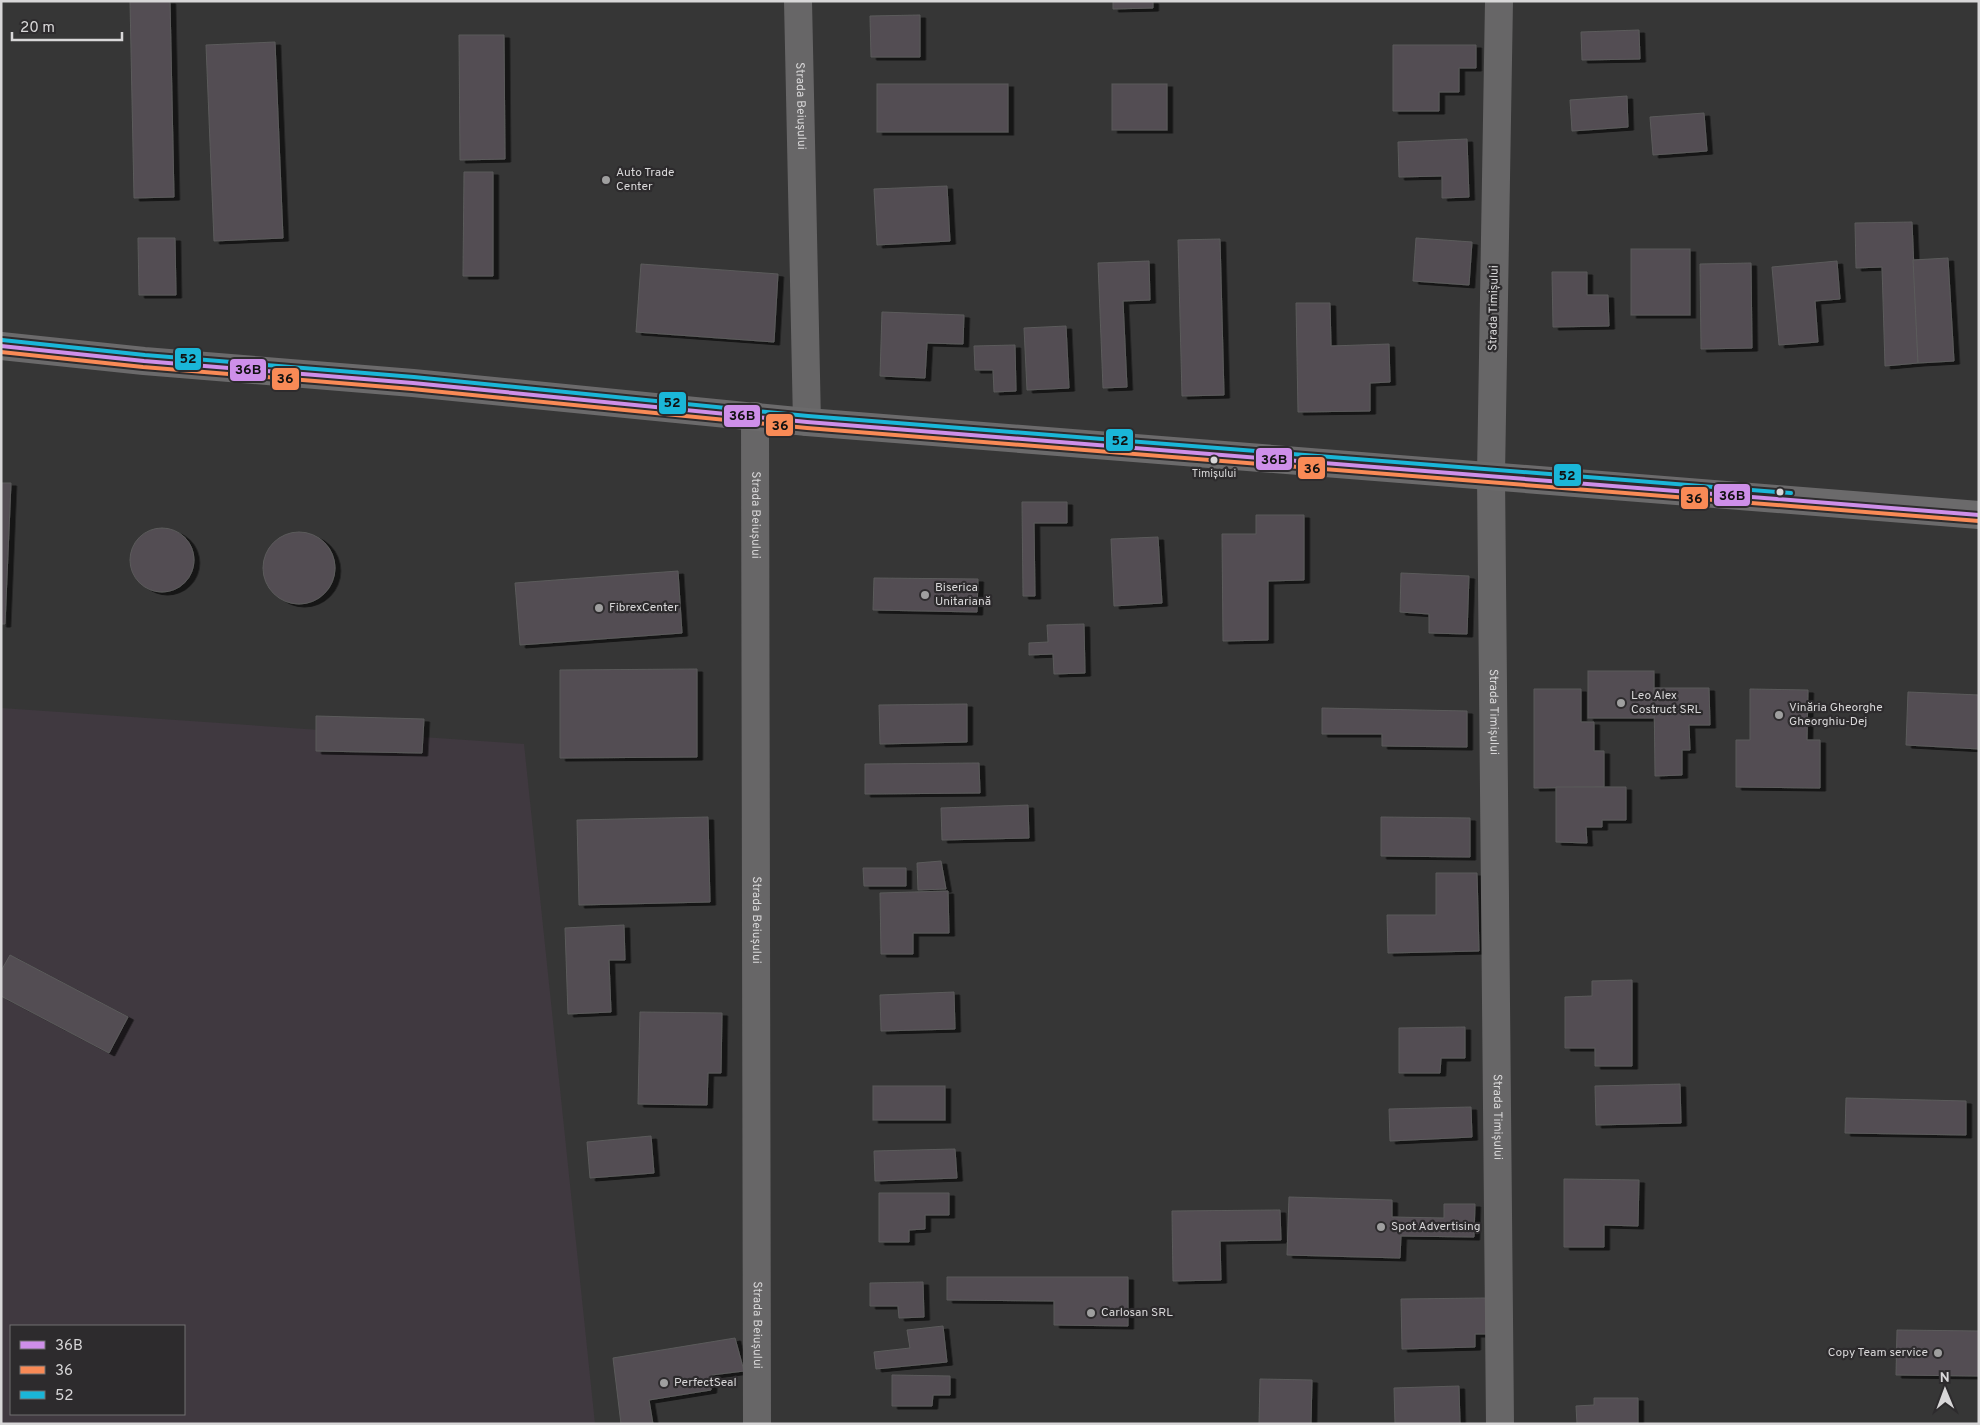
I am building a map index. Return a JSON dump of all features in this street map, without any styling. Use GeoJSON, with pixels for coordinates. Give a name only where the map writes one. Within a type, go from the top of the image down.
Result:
{"type":"FeatureCollection","features":[{"type":"Feature","properties":{"kind":"main road"},"geometry":{"type":"LineString","coordinates":[[1,346],[807,422],[1979,515]]}},
{"type":"Feature","properties":{"kind":"street","name":"Strada Beiușului"},"geometry":{"type":"LineString","coordinates":[[798,1],[807,422]]}},
{"type":"Feature","properties":{"kind":"street","name":"Strada Timișului"},"geometry":{"type":"LineString","coordinates":[[1499,1],[1491,475],[1500,1424]]}},
{"type":"Feature","properties":{"kind":"street","name":"Strada Beiușului"},"geometry":{"type":"LineString","coordinates":[[755,416],[758,1424]]}},
{"type":"Feature","properties":{"kind":"shaded area"},"geometry":{"type":"Polygon","coordinates":[[[1,708],[524,744],[595,1424],[1,1424],[1,708]]]}},
{"type":"Feature","properties":{"kind":"building"},"geometry":{"type":"Polygon","coordinates":[[[130,1],[170,1],[174,197],[134,198],[130,1]]]}},
{"type":"Feature","properties":{"kind":"building"},"geometry":{"type":"Polygon","coordinates":[[[1113,1],[1153,1],[1153,8],[1113,9],[1113,1]]]}},
{"type":"Feature","properties":{"kind":"building"},"geometry":{"type":"Polygon","coordinates":[[[920,15],[920,57],[871,57],[870,16],[920,15]]]}},
{"type":"Feature","properties":{"kind":"building"},"geometry":{"type":"Polygon","coordinates":[[[1639,30],[1640,59],[1582,60],[1581,32],[1639,30]]]}},
{"type":"Feature","properties":{"kind":"building"},"geometry":{"type":"Polygon","coordinates":[[[459,35],[504,35],[505,159],[460,160],[459,35]]]}},
{"type":"Feature","properties":{"kind":"building"},"geometry":{"type":"Polygon","coordinates":[[[275,42],[283,238],[214,241],[206,45],[275,42]]]}},
{"type":"Feature","properties":{"kind":"building"},"geometry":{"type":"Polygon","coordinates":[[[1393,45],[1476,45],[1476,68],[1459,68],[1459,92],[1439,92],[1439,111],[1393,111],[1393,45]]]}},
{"type":"Feature","properties":{"kind":"building"},"geometry":{"type":"Polygon","coordinates":[[[877,84],[1008,84],[1008,132],[877,132],[877,84]]]}},
{"type":"Feature","properties":{"kind":"building"},"geometry":{"type":"Polygon","coordinates":[[[1112,84],[1167,84],[1167,130],[1112,130],[1112,84]]]}},
{"type":"Feature","properties":{"kind":"building"},"geometry":{"type":"Polygon","coordinates":[[[1627,96],[1628,127],[1572,131],[1570,100],[1627,96]]]}},
{"type":"Feature","properties":{"kind":"building"},"geometry":{"type":"Polygon","coordinates":[[[1704,113],[1707,151],[1653,155],[1650,117],[1704,113]]]}},
{"type":"Feature","properties":{"kind":"building"},"geometry":{"type":"Polygon","coordinates":[[[1467,139],[1469,197],[1442,198],[1442,176],[1399,177],[1398,142],[1467,139]]]}},
{"type":"Feature","properties":{"kind":"building"},"geometry":{"type":"Polygon","coordinates":[[[464,172],[493,172],[493,276],[463,276],[464,172]]]}},
{"type":"Feature","properties":{"kind":"building"},"geometry":{"type":"Polygon","coordinates":[[[947,186],[950,241],[877,245],[874,189],[947,186]]]}},
{"type":"Feature","properties":{"kind":"building"},"geometry":{"type":"Polygon","coordinates":[[[1912,222],[1918,363],[1885,366],[1882,267],[1856,268],[1855,223],[1912,222]]]}},
{"type":"Feature","properties":{"kind":"building"},"geometry":{"type":"Polygon","coordinates":[[[138,238],[175,238],[176,295],[139,295],[138,238]]]}},
{"type":"Feature","properties":{"kind":"building"},"geometry":{"type":"Polygon","coordinates":[[[1416,238],[1472,242],[1469,285],[1413,281],[1416,238]]]}},
{"type":"Feature","properties":{"kind":"building"},"geometry":{"type":"Polygon","coordinates":[[[1220,239],[1224,395],[1182,396],[1178,240],[1220,239]]]}},
{"type":"Feature","properties":{"kind":"building"},"geometry":{"type":"Polygon","coordinates":[[[1631,249],[1690,249],[1690,315],[1631,315],[1631,249]]]}},
{"type":"Feature","properties":{"kind":"building"},"geometry":{"type":"Polygon","coordinates":[[[1948,258],[1954,361],[1918,363],[1913,260],[1948,258]]]}},
{"type":"Feature","properties":{"kind":"building"},"geometry":{"type":"Polygon","coordinates":[[[1149,261],[1150,300],[1123,301],[1127,387],[1103,388],[1098,263],[1149,261]]]}},
{"type":"Feature","properties":{"kind":"building"},"geometry":{"type":"Polygon","coordinates":[[[1837,261],[1840,299],[1815,301],[1818,342],[1779,345],[1772,267],[1837,261]]]}},
{"type":"Feature","properties":{"kind":"building"},"geometry":{"type":"Polygon","coordinates":[[[1751,263],[1752,348],[1701,349],[1700,264],[1751,263]]]}},
{"type":"Feature","properties":{"kind":"building"},"geometry":{"type":"Polygon","coordinates":[[[641,264],[778,274],[774,342],[636,332],[641,264]]]}},
{"type":"Feature","properties":{"kind":"building"},"geometry":{"type":"Polygon","coordinates":[[[1552,272],[1587,272],[1587,295],[1608,295],[1609,326],[1553,327],[1552,272]]]}},
{"type":"Feature","properties":{"kind":"building"},"geometry":{"type":"Polygon","coordinates":[[[1296,303],[1330,303],[1331,346],[1389,344],[1390,382],[1370,383],[1370,411],[1298,412],[1296,303]]]}},
{"type":"Feature","properties":{"kind":"building"},"geometry":{"type":"Polygon","coordinates":[[[882,312],[964,315],[963,344],[927,343],[925,378],[880,376],[882,312]]]}},
{"type":"Feature","properties":{"kind":"building"},"geometry":{"type":"Polygon","coordinates":[[[1066,326],[1069,388],[1027,390],[1024,328],[1066,326]]]}},
{"type":"Feature","properties":{"kind":"building"},"geometry":{"type":"Polygon","coordinates":[[[1015,345],[1016,391],[994,392],[993,370],[975,370],[974,346],[1015,345]]]}},
{"type":"Feature","properties":{"kind":"building"},"geometry":{"type":"Polygon","coordinates":[[[1,483],[11,483],[5,624],[1,624],[1,483]]]}},
{"type":"Feature","properties":{"kind":"building"},"geometry":{"type":"Polygon","coordinates":[[[1022,502],[1067,502],[1067,523],[1034,523],[1035,596],[1023,596],[1022,502]]]}},
{"type":"Feature","properties":{"kind":"building"},"geometry":{"type":"Polygon","coordinates":[[[1256,515],[1304,515],[1304,580],[1268,581],[1268,640],[1223,641],[1222,534],[1256,534],[1256,515]]]}},
{"type":"Feature","properties":{"kind":"building"},"geometry":{"type":"Polygon","coordinates":[[[156,528],[168,528],[185,537],[192,548],[194,560],[192,572],[185,583],[168,592],[156,592],[144,587],[135,578],[130,566],[130,554],[135,542],[144,533],[156,528]]]}},
{"type":"Feature","properties":{"kind":"building"},"geometry":{"type":"Polygon","coordinates":[[[299,532],[319,538],[329,548],[335,568],[329,588],[319,598],[299,604],[279,598],[269,588],[263,568],[269,548],[279,538],[299,532]]]}},
{"type":"Feature","properties":{"kind":"building"},"geometry":{"type":"Polygon","coordinates":[[[1158,537],[1162,603],[1114,606],[1111,539],[1158,537]]]}},
{"type":"Feature","properties":{"kind":"building","name":"FibrexCenter"},"geometry":{"type":"Polygon","coordinates":[[[678,571],[682,633],[520,645],[515,583],[678,571]]]}},
{"type":"Feature","properties":{"kind":"building"},"geometry":{"type":"Polygon","coordinates":[[[1401,573],[1469,576],[1467,634],[1429,633],[1429,614],[1400,612],[1401,573]]]}},
{"type":"Feature","properties":{"kind":"building","name":"Biserica Unitariană"},"geometry":{"type":"Polygon","coordinates":[[[874,578],[978,579],[977,612],[873,610],[874,578]]]}},
{"type":"Feature","properties":{"kind":"building"},"geometry":{"type":"Polygon","coordinates":[[[1084,624],[1085,673],[1054,674],[1053,654],[1029,655],[1029,643],[1048,642],[1047,625],[1084,624]]]}},
{"type":"Feature","properties":{"kind":"building"},"geometry":{"type":"Polygon","coordinates":[[[697,669],[697,757],[560,758],[560,670],[697,669]]]}},
{"type":"Feature","properties":{"kind":"building","name":"Leo Alex Costruct SRL"},"geometry":{"type":"Polygon","coordinates":[[[1588,671],[1654,671],[1654,718],[1588,718],[1588,671]]]}},
{"type":"Feature","properties":{"kind":"building"},"geometry":{"type":"Polygon","coordinates":[[[1654,688],[1709,688],[1710,725],[1689,725],[1690,750],[1682,750],[1682,775],[1655,776],[1654,688]]]}},
{"type":"Feature","properties":{"kind":"building"},"geometry":{"type":"Polygon","coordinates":[[[1534,689],[1581,689],[1581,722],[1594,722],[1594,751],[1604,751],[1604,787],[1534,788],[1534,689]]]}},
{"type":"Feature","properties":{"kind":"building","name":"Vinăria Gheorghe Gheorghiu-Dej"},"geometry":{"type":"Polygon","coordinates":[[[1750,689],[1808,690],[1807,740],[1820,740],[1820,788],[1736,787],[1736,740],[1750,740],[1750,689]]]}},
{"type":"Feature","properties":{"kind":"building"},"geometry":{"type":"Polygon","coordinates":[[[1908,692],[1979,695],[1979,749],[1906,745],[1908,692]]]}},
{"type":"Feature","properties":{"kind":"building"},"geometry":{"type":"Polygon","coordinates":[[[967,704],[967,742],[880,744],[879,705],[967,704]]]}},
{"type":"Feature","properties":{"kind":"building"},"geometry":{"type":"Polygon","coordinates":[[[1322,708],[1467,711],[1467,747],[1382,746],[1382,734],[1322,734],[1322,708]]]}},
{"type":"Feature","properties":{"kind":"building"},"geometry":{"type":"Polygon","coordinates":[[[316,716],[424,719],[422,753],[316,751],[316,716]]]}},
{"type":"Feature","properties":{"kind":"building"},"geometry":{"type":"Polygon","coordinates":[[[979,763],[980,793],[865,794],[865,764],[979,763]]]}},
{"type":"Feature","properties":{"kind":"building"},"geometry":{"type":"Polygon","coordinates":[[[1556,787],[1626,787],[1626,820],[1602,820],[1602,827],[1586,827],[1587,843],[1556,842],[1556,787]]]}},
{"type":"Feature","properties":{"kind":"building"},"geometry":{"type":"Polygon","coordinates":[[[1028,805],[1029,838],[942,840],[941,808],[1028,805]]]}},
{"type":"Feature","properties":{"kind":"building"},"geometry":{"type":"Polygon","coordinates":[[[708,817],[710,902],[579,905],[577,820],[708,817]]]}},
{"type":"Feature","properties":{"kind":"building"},"geometry":{"type":"Polygon","coordinates":[[[1381,817],[1470,818],[1470,857],[1381,856],[1381,817]]]}},
{"type":"Feature","properties":{"kind":"building"},"geometry":{"type":"Polygon","coordinates":[[[941,861],[946,889],[918,890],[917,863],[941,861]]]}},
{"type":"Feature","properties":{"kind":"building"},"geometry":{"type":"Polygon","coordinates":[[[863,868],[906,868],[906,886],[864,886],[863,868]]]}},
{"type":"Feature","properties":{"kind":"building"},"geometry":{"type":"Polygon","coordinates":[[[1436,873],[1477,873],[1479,951],[1388,953],[1387,915],[1436,915],[1436,873]]]}},
{"type":"Feature","properties":{"kind":"building"},"geometry":{"type":"Polygon","coordinates":[[[948,891],[949,933],[913,933],[913,954],[881,954],[880,893],[948,891]]]}},
{"type":"Feature","properties":{"kind":"building"},"geometry":{"type":"Polygon","coordinates":[[[624,925],[625,960],[609,960],[611,1012],[568,1014],[565,928],[624,925]]]}},
{"type":"Feature","properties":{"kind":"building"},"geometry":{"type":"Polygon","coordinates":[[[10,955],[128,1017],[109,1053],[1,996],[1,971],[10,955]]]}},
{"type":"Feature","properties":{"kind":"building"},"geometry":{"type":"Polygon","coordinates":[[[1632,980],[1632,1066],[1595,1066],[1595,1048],[1565,1048],[1565,997],[1592,996],[1592,981],[1632,980]]]}},
{"type":"Feature","properties":{"kind":"building"},"geometry":{"type":"Polygon","coordinates":[[[954,992],[955,1029],[881,1031],[880,995],[954,992]]]}},
{"type":"Feature","properties":{"kind":"building"},"geometry":{"type":"Polygon","coordinates":[[[640,1012],[722,1013],[721,1073],[708,1073],[707,1105],[638,1104],[640,1012]]]}},
{"type":"Feature","properties":{"kind":"building"},"geometry":{"type":"Polygon","coordinates":[[[1465,1027],[1465,1058],[1441,1058],[1440,1073],[1399,1073],[1399,1028],[1465,1027]]]}},
{"type":"Feature","properties":{"kind":"building"},"geometry":{"type":"Polygon","coordinates":[[[1680,1084],[1681,1123],[1596,1125],[1595,1086],[1680,1084]]]}},
{"type":"Feature","properties":{"kind":"building"},"geometry":{"type":"Polygon","coordinates":[[[873,1086],[945,1086],[945,1120],[873,1120],[873,1086]]]}},
{"type":"Feature","properties":{"kind":"building"},"geometry":{"type":"Polygon","coordinates":[[[1846,1098],[1966,1101],[1966,1135],[1845,1133],[1846,1098]]]}},
{"type":"Feature","properties":{"kind":"building"},"geometry":{"type":"Polygon","coordinates":[[[1471,1107],[1472,1137],[1390,1141],[1389,1109],[1471,1107]]]}},
{"type":"Feature","properties":{"kind":"building"},"geometry":{"type":"Polygon","coordinates":[[[651,1136],[654,1173],[590,1178],[587,1142],[651,1136]]]}},
{"type":"Feature","properties":{"kind":"building"},"geometry":{"type":"Polygon","coordinates":[[[955,1149],[957,1178],[875,1181],[874,1151],[955,1149]]]}},
{"type":"Feature","properties":{"kind":"building"},"geometry":{"type":"Polygon","coordinates":[[[1564,1179],[1639,1180],[1638,1226],[1604,1225],[1604,1247],[1564,1247],[1564,1179]]]}},
{"type":"Feature","properties":{"kind":"building"},"geometry":{"type":"Polygon","coordinates":[[[879,1193],[949,1193],[949,1215],[925,1215],[925,1229],[909,1230],[909,1242],[879,1242],[879,1193]]]}},
{"type":"Feature","properties":{"kind":"building","name":"Spot Advertising"},"geometry":{"type":"Polygon","coordinates":[[[1289,1197],[1392,1200],[1392,1217],[1444,1218],[1444,1204],[1475,1204],[1474,1237],[1401,1236],[1400,1258],[1287,1255],[1289,1197]]]}},
{"type":"Feature","properties":{"kind":"building"},"geometry":{"type":"Polygon","coordinates":[[[1280,1210],[1281,1240],[1220,1241],[1221,1280],[1173,1281],[1172,1211],[1280,1210]]]}},
{"type":"Feature","properties":{"kind":"building","name":"Carlosan SRL"},"geometry":{"type":"Polygon","coordinates":[[[947,1277],[1128,1277],[1128,1326],[1054,1325],[1054,1301],[947,1300],[947,1277]]]}},
{"type":"Feature","properties":{"kind":"building"},"geometry":{"type":"Polygon","coordinates":[[[923,1282],[924,1317],[899,1318],[898,1306],[870,1306],[870,1283],[923,1282]]]}},
{"type":"Feature","properties":{"kind":"building"},"geometry":{"type":"Polygon","coordinates":[[[1486,1298],[1486,1334],[1475,1334],[1475,1347],[1402,1349],[1401,1299],[1486,1298]]]}},
{"type":"Feature","properties":{"kind":"building"},"geometry":{"type":"Polygon","coordinates":[[[943,1326],[947,1362],[876,1369],[874,1352],[910,1348],[907,1330],[943,1326]]]}},
{"type":"Feature","properties":{"kind":"building","name":"Copy Team service"},"geometry":{"type":"Polygon","coordinates":[[[1897,1330],[1979,1331],[1979,1376],[1896,1375],[1897,1330]]]}},
{"type":"Feature","properties":{"kind":"building","name":"PerfectSeal"},"geometry":{"type":"Polygon","coordinates":[[[735,1338],[744,1371],[712,1375],[711,1390],[649,1400],[653,1424],[621,1424],[613,1358],[735,1338]]]}},
{"type":"Feature","properties":{"kind":"building"},"geometry":{"type":"Polygon","coordinates":[[[892,1375],[950,1376],[950,1395],[933,1395],[932,1406],[892,1406],[892,1375]]]}},
{"type":"Feature","properties":{"kind":"building"},"geometry":{"type":"Polygon","coordinates":[[[1260,1379],[1312,1380],[1311,1424],[1259,1424],[1260,1379]]]}},
{"type":"Feature","properties":{"kind":"building"},"geometry":{"type":"Polygon","coordinates":[[[1459,1386],[1460,1424],[1395,1424],[1394,1388],[1459,1386]]]}},
{"type":"Feature","properties":{"kind":"building"},"geometry":{"type":"Polygon","coordinates":[[[1594,1398],[1638,1398],[1638,1424],[1577,1424],[1576,1406],[1594,1405],[1594,1398]]]}},
{"type":"Feature","properties":{"kind":"transit line","name":"52"},"geometry":{"type":"LineString","coordinates":[[2,340],[145,355],[414,377],[808,416],[1791,493]]}},
{"type":"Feature","properties":{"kind":"transit line","name":"36B"},"geometry":{"type":"LineString","coordinates":[[1,346],[144,361],[413,383],[807,422],[1979,515]]}},
{"type":"Feature","properties":{"kind":"transit line","name":"36"},"geometry":{"type":"LineString","coordinates":[[1,352],[143,367],[412,389],[807,428],[1979,521]]}},
{"type":"Feature","properties":{"kind":"place","name":"Auto Trade Center"},"geometry":{"type":"Point","coordinates":[606,180]}},
{"type":"Feature","properties":{"kind":"place","name":"Timișului"},"geometry":{"type":"Point","coordinates":[1214,460]}},
{"type":"Feature","properties":{"kind":"place","name":"Biserica Unitariană"},"geometry":{"type":"Point","coordinates":[925,595]}},
{"type":"Feature","properties":{"kind":"place","name":"FibrexCenter"},"geometry":{"type":"Point","coordinates":[599,608]}},
{"type":"Feature","properties":{"kind":"place","name":"Leo Alex Costruct SRL"},"geometry":{"type":"Point","coordinates":[1621,703]}},
{"type":"Feature","properties":{"kind":"place","name":"Vinăria Gheorghe Gheorghiu-Dej"},"geometry":{"type":"Point","coordinates":[1779,715]}},
{"type":"Feature","properties":{"kind":"place","name":"Spot Advertising"},"geometry":{"type":"Point","coordinates":[1381,1227]}},
{"type":"Feature","properties":{"kind":"place","name":"Carlosan SRL"},"geometry":{"type":"Point","coordinates":[1091,1313]}},
{"type":"Feature","properties":{"kind":"place","name":"Copy Team service"},"geometry":{"type":"Point","coordinates":[1938,1353]}},
{"type":"Feature","properties":{"kind":"place","name":"PerfectSeal"},"geometry":{"type":"Point","coordinates":[664,1383]}}]}
